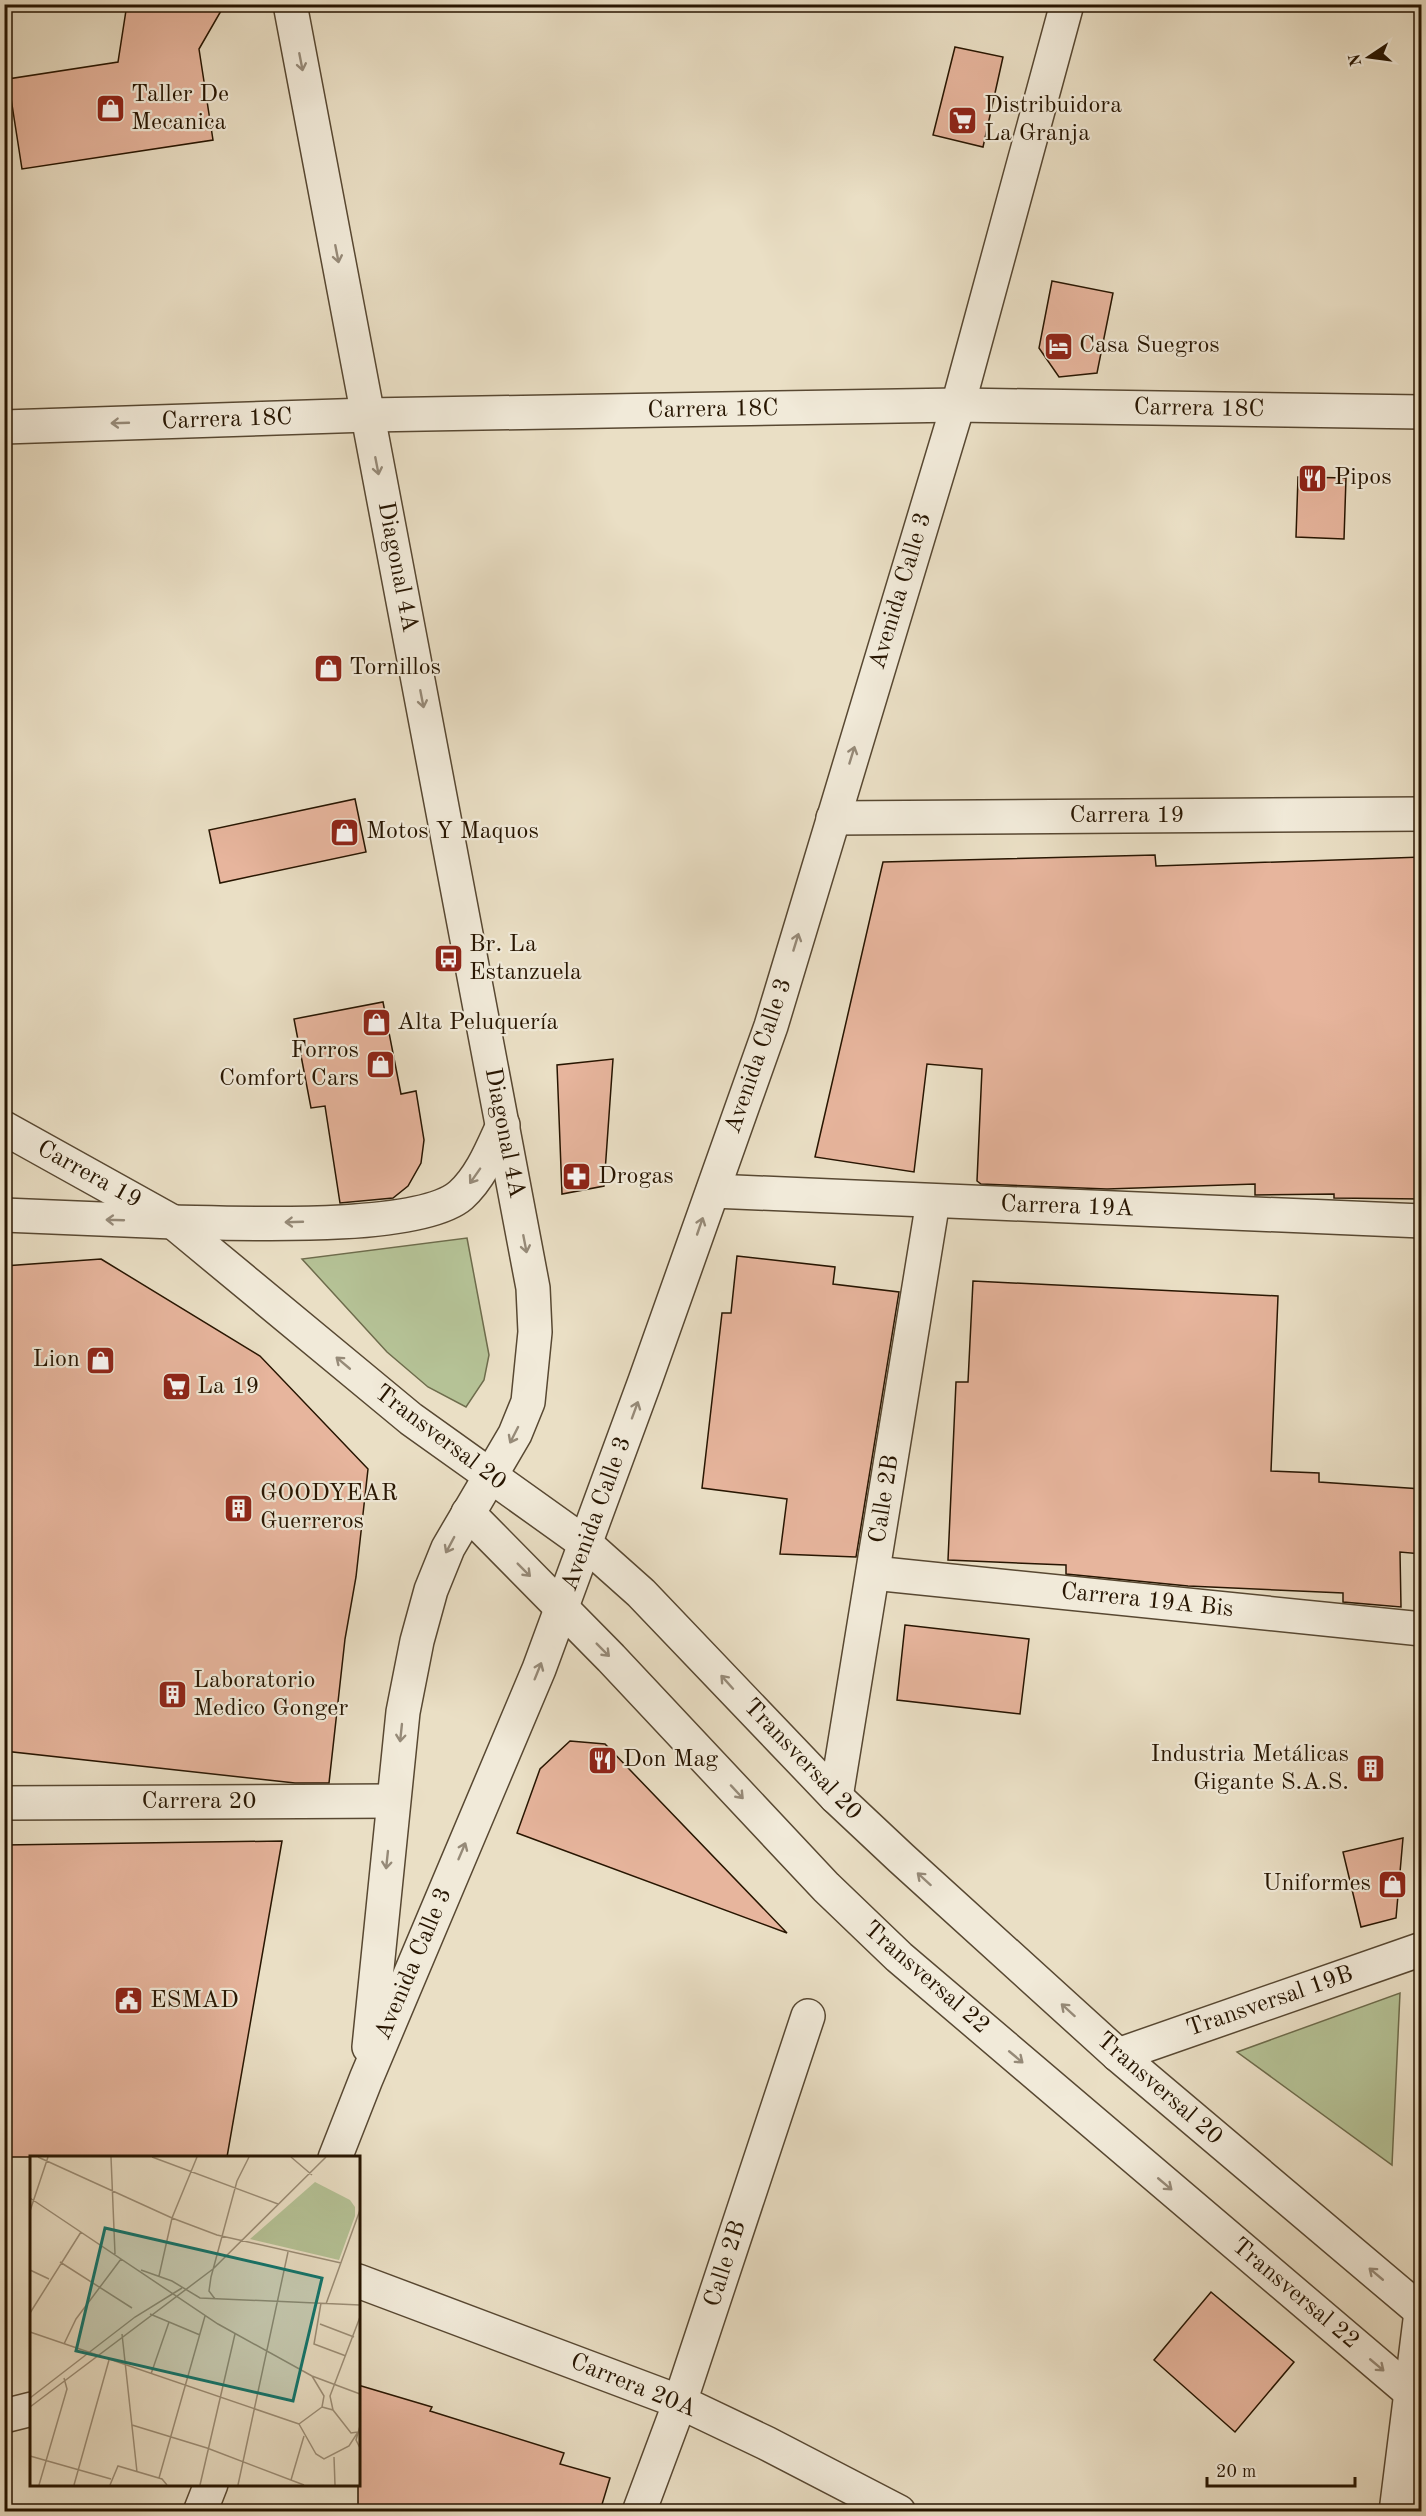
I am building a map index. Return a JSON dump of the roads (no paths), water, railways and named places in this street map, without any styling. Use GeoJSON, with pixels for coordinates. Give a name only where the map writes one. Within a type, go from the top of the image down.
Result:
{"type":"FeatureCollection","features":[{"type":"Feature","properties":{"kind":"street","name":"Diagonal 4A"},"geometry":{"type":"LineString","coordinates":[[290,4],[534,1287],[534,1332],[528,1402],[515,1434],[489,1476]]}},
{"type":"Feature","properties":{"kind":"street","name":"Avenida Calle 3"},"geometry":{"type":"LineString","coordinates":[[335,2156],[539,1669],[771,1026],[958,405],[1067,4]]}},
{"type":"Feature","properties":{"kind":"street","name":"Carrera 18C"},"geometry":{"type":"LineString","coordinates":[[4,427],[368,416],[958,405],[1422,412]]}},
{"type":"Feature","properties":{"kind":"street","name":"Carrera 19"},"geometry":{"type":"LineString","coordinates":[[833,818],[1422,814]]}},
{"type":"Feature","properties":{"kind":"street"},"geometry":{"type":"LineString","coordinates":[[4,1215],[264,1223],[375,1220],[433,1210],[460,1196],[477,1176],[503,1125]]}},
{"type":"Feature","properties":{"kind":"street","name":"Carrera 19"},"geometry":{"type":"LineString","coordinates":[[4,1128],[173,1222]]}},
{"type":"Feature","properties":{"kind":"street","name":"Carrera 19A"},"geometry":{"type":"LineString","coordinates":[[713,1191],[1422,1221]]}},
{"type":"Feature","properties":{"kind":"street","name":"Calle 2B"},"geometry":{"type":"LineString","coordinates":[[836,1797],[933,1201]]}},
{"type":"Feature","properties":{"kind":"street","name":"Transversal 20"},"geometry":{"type":"LineString","coordinates":[[173,1222],[411,1419],[586,1544],[641,1593],[691,1643],[836,1797],[1118,2055],[1421,2309]]}},
{"type":"Feature","properties":{"kind":"street","name":"Avenida Calle 3"},"geometry":{"type":"LineString","coordinates":[[366,2079],[403,1712],[417,1641],[436,1574],[489,1476]]}},
{"type":"Feature","properties":{"kind":"street","name":"Transversal 22"},"geometry":{"type":"LineString","coordinates":[[468,1513],[612,1658],[826,1887],[899,1957],[1416,2398]]}},
{"type":"Feature","properties":{"kind":"street","name":"Carrera 19A Bis"},"geometry":{"type":"LineString","coordinates":[[873,1573],[1422,1629]]}},
{"type":"Feature","properties":{"kind":"street","name":"Carrera 20"},"geometry":{"type":"LineString","coordinates":[[4,1803],[393,1801]]}},
{"type":"Feature","properties":{"kind":"street","name":"Transversal 19B"},"geometry":{"type":"LineString","coordinates":[[1118,2055],[1422,1949]]}},
{"type":"Feature","properties":{"kind":"street","name":"Calle 2B"},"geometry":{"type":"LineString","coordinates":[[639,2511],[680,2402],[808,2016]]}},
{"type":"Feature","properties":{"kind":"street","name":"Carrera 20A"},"geometry":{"type":"LineString","coordinates":[[360,2282],[680,2402],[899,2511]]}},
{"type":"Feature","properties":{"kind":"street"},"geometry":{"type":"LineString","coordinates":[[1396,2511],[1416,2398],[1421,2309]]}},
{"type":"Feature","properties":{"kind":"street"},"geometry":{"type":"LineString","coordinates":[[4,2416],[30,2410]]}},
{"type":"Feature","properties":{"kind":"street"},"geometry":{"type":"LineString","coordinates":[[200,2511],[210,2486]]}},
{"type":"Feature","properties":{"kind":"place","name":"Taller De Mecanica"},"geometry":{"type":"Point","coordinates":[110,109]}},
{"type":"Feature","properties":{"kind":"place","name":"Distribuidora La Granja"},"geometry":{"type":"Point","coordinates":[963,120]}},
{"type":"Feature","properties":{"kind":"place","name":"Casa Suegros"},"geometry":{"type":"Point","coordinates":[1058,346]}},
{"type":"Feature","properties":{"kind":"place","name":"Pipos"},"geometry":{"type":"Point","coordinates":[1313,478]}},
{"type":"Feature","properties":{"kind":"place","name":"Tornillos"},"geometry":{"type":"Point","coordinates":[328,668]}},
{"type":"Feature","properties":{"kind":"place","name":"Motos Y Maquos"},"geometry":{"type":"Point","coordinates":[345,832]}},
{"type":"Feature","properties":{"kind":"place","name":"Br. La Estanzuela"},"geometry":{"type":"Point","coordinates":[448,959]}},
{"type":"Feature","properties":{"kind":"place","name":"Alta Peluquería"},"geometry":{"type":"Point","coordinates":[376,1023]}},
{"type":"Feature","properties":{"kind":"place","name":"Forros Comfort Cars"},"geometry":{"type":"Point","coordinates":[380,1065]}},
{"type":"Feature","properties":{"kind":"place","name":"Drogas"},"geometry":{"type":"Point","coordinates":[577,1177]}},
{"type":"Feature","properties":{"kind":"place","name":"Lion"},"geometry":{"type":"Point","coordinates":[101,1360]}},
{"type":"Feature","properties":{"kind":"place","name":"La 19"},"geometry":{"type":"Point","coordinates":[176,1387]}},
{"type":"Feature","properties":{"kind":"place","name":"GOODYEAR Guerreros"},"geometry":{"type":"Point","coordinates":[239,1508]}},
{"type":"Feature","properties":{"kind":"place","name":"Laboratorio Medico Gonger"},"geometry":{"type":"Point","coordinates":[172,1695]}},
{"type":"Feature","properties":{"kind":"place","name":"Don Mag"},"geometry":{"type":"Point","coordinates":[602,1760]}},
{"type":"Feature","properties":{"kind":"place","name":"Industria Metálicas Gigante S.A.S."},"geometry":{"type":"Point","coordinates":[1370,1769]}},
{"type":"Feature","properties":{"kind":"place","name":"Uniformes"},"geometry":{"type":"Point","coordinates":[1392,1884]}},
{"type":"Feature","properties":{"kind":"place","name":"ESMAD"},"geometry":{"type":"Point","coordinates":[129,2001]}}]}
